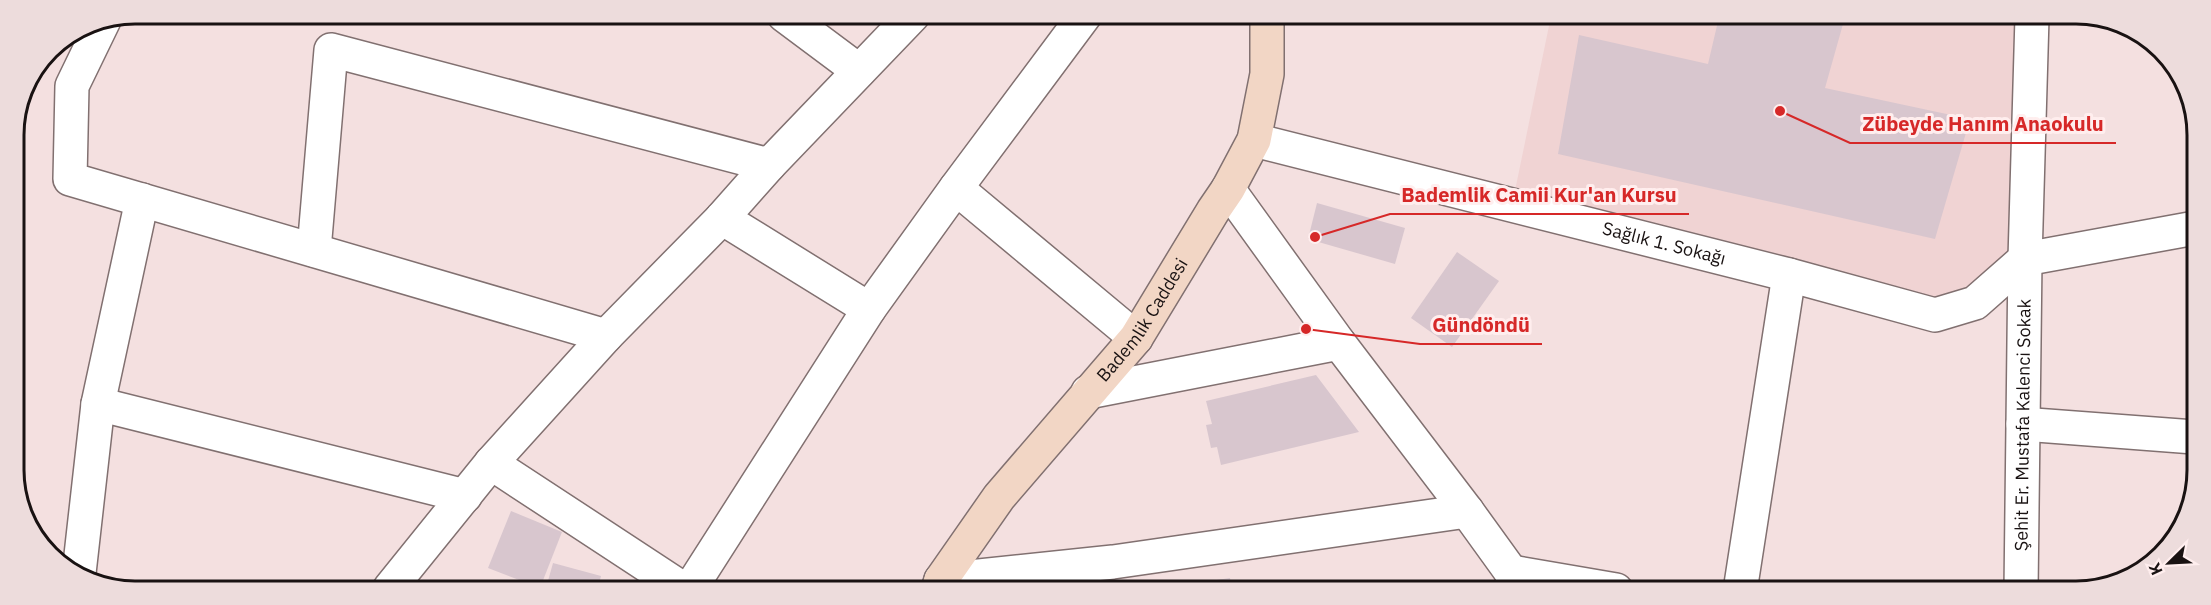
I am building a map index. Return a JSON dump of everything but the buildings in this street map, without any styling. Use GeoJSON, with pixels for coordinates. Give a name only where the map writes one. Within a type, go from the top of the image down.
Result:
{"type":"FeatureCollection","features":[{"type":"Feature","properties":{"kind":"street"},"geometry":{"type":"LineString","coordinates":[[796,24],[859,71]]}},
{"type":"Feature","properties":{"kind":"street"},"geometry":{"type":"LineString","coordinates":[[396,581],[491,464],[606,336],[722,218],[769,165],[904,24]]}},
{"type":"Feature","properties":{"kind":"street"},"geometry":{"type":"LineString","coordinates":[[695,581],[870,309],[956,188],[1078,24]]}},
{"type":"Feature","properties":{"kind":"street","name":"Bademlik Caddesi"},"geometry":{"type":"LineString","coordinates":[[942,581],[999,497],[1136,338],[1228,189],[1254,140],[1267,74],[1267,24]]}},
{"type":"Feature","properties":{"kind":"street","name":"Şehit Er. Mustafa Kalenci Sokak"},"geometry":{"type":"LineString","coordinates":[[2021,581],[2025,259],[2032,24]]}},
{"type":"Feature","properties":{"kind":"street"},"geometry":{"type":"LineString","coordinates":[[99,30],[72,86],[70,179],[606,336]]}},
{"type":"Feature","properties":{"kind":"street"},"geometry":{"type":"LineString","coordinates":[[314,250],[331,50],[769,165]]}},
{"type":"Feature","properties":{"kind":"street","name":"Sağlık 1. Sokağı"},"geometry":{"type":"LineString","coordinates":[[1254,140],[1789,274],[1935,315],[1975,303],[2025,259]]}},
{"type":"Feature","properties":{"kind":"street"},"geometry":{"type":"LineString","coordinates":[[956,188],[1136,338]]}},
{"type":"Feature","properties":{"kind":"street"},"geometry":{"type":"LineString","coordinates":[[1228,189],[1339,343],[1518,581]]}},
{"type":"Feature","properties":{"kind":"street"},"geometry":{"type":"LineString","coordinates":[[80,566],[98,404],[142,200]]}},
{"type":"Feature","properties":{"kind":"street"},"geometry":{"type":"LineString","coordinates":[[722,218],[870,309]]}},
{"type":"Feature","properties":{"kind":"street"},"geometry":{"type":"LineString","coordinates":[[2025,259],[2187,229]]}},
{"type":"Feature","properties":{"kind":"street"},"geometry":{"type":"LineString","coordinates":[[1742,581],[1789,274]]}},
{"type":"Feature","properties":{"kind":"street"},"geometry":{"type":"LineString","coordinates":[[1088,392],[1339,343]]}},
{"type":"Feature","properties":{"kind":"street"},"geometry":{"type":"LineString","coordinates":[[98,404],[465,496]]}},
{"type":"Feature","properties":{"kind":"street"},"geometry":{"type":"LineString","coordinates":[[2023,424],[2187,436]]}},
{"type":"Feature","properties":{"kind":"street"},"geometry":{"type":"LineString","coordinates":[[491,464],[671,581]]}},
{"type":"Feature","properties":{"kind":"street"},"geometry":{"type":"LineString","coordinates":[[969,581],[1467,511]]}},
{"type":"Feature","properties":{"kind":"shaded area"},"geometry":{"type":"Polygon","coordinates":[[[1549,24],[2032,24],[2025,259],[1935,315],[1512,205],[1549,24]]]}},
{"type":"Feature","properties":{"kind":"place","name":"Zübeyde Hanım Anaokulu"},"geometry":{"type":"Point","coordinates":[1780,111]}},
{"type":"Feature","properties":{"kind":"place","name":"Bademlik Camii Kur'an Kursu"},"geometry":{"type":"Point","coordinates":[1315,237]}},
{"type":"Feature","properties":{"kind":"place","name":"Gündöndü"},"geometry":{"type":"Point","coordinates":[1306,329]}}]}
